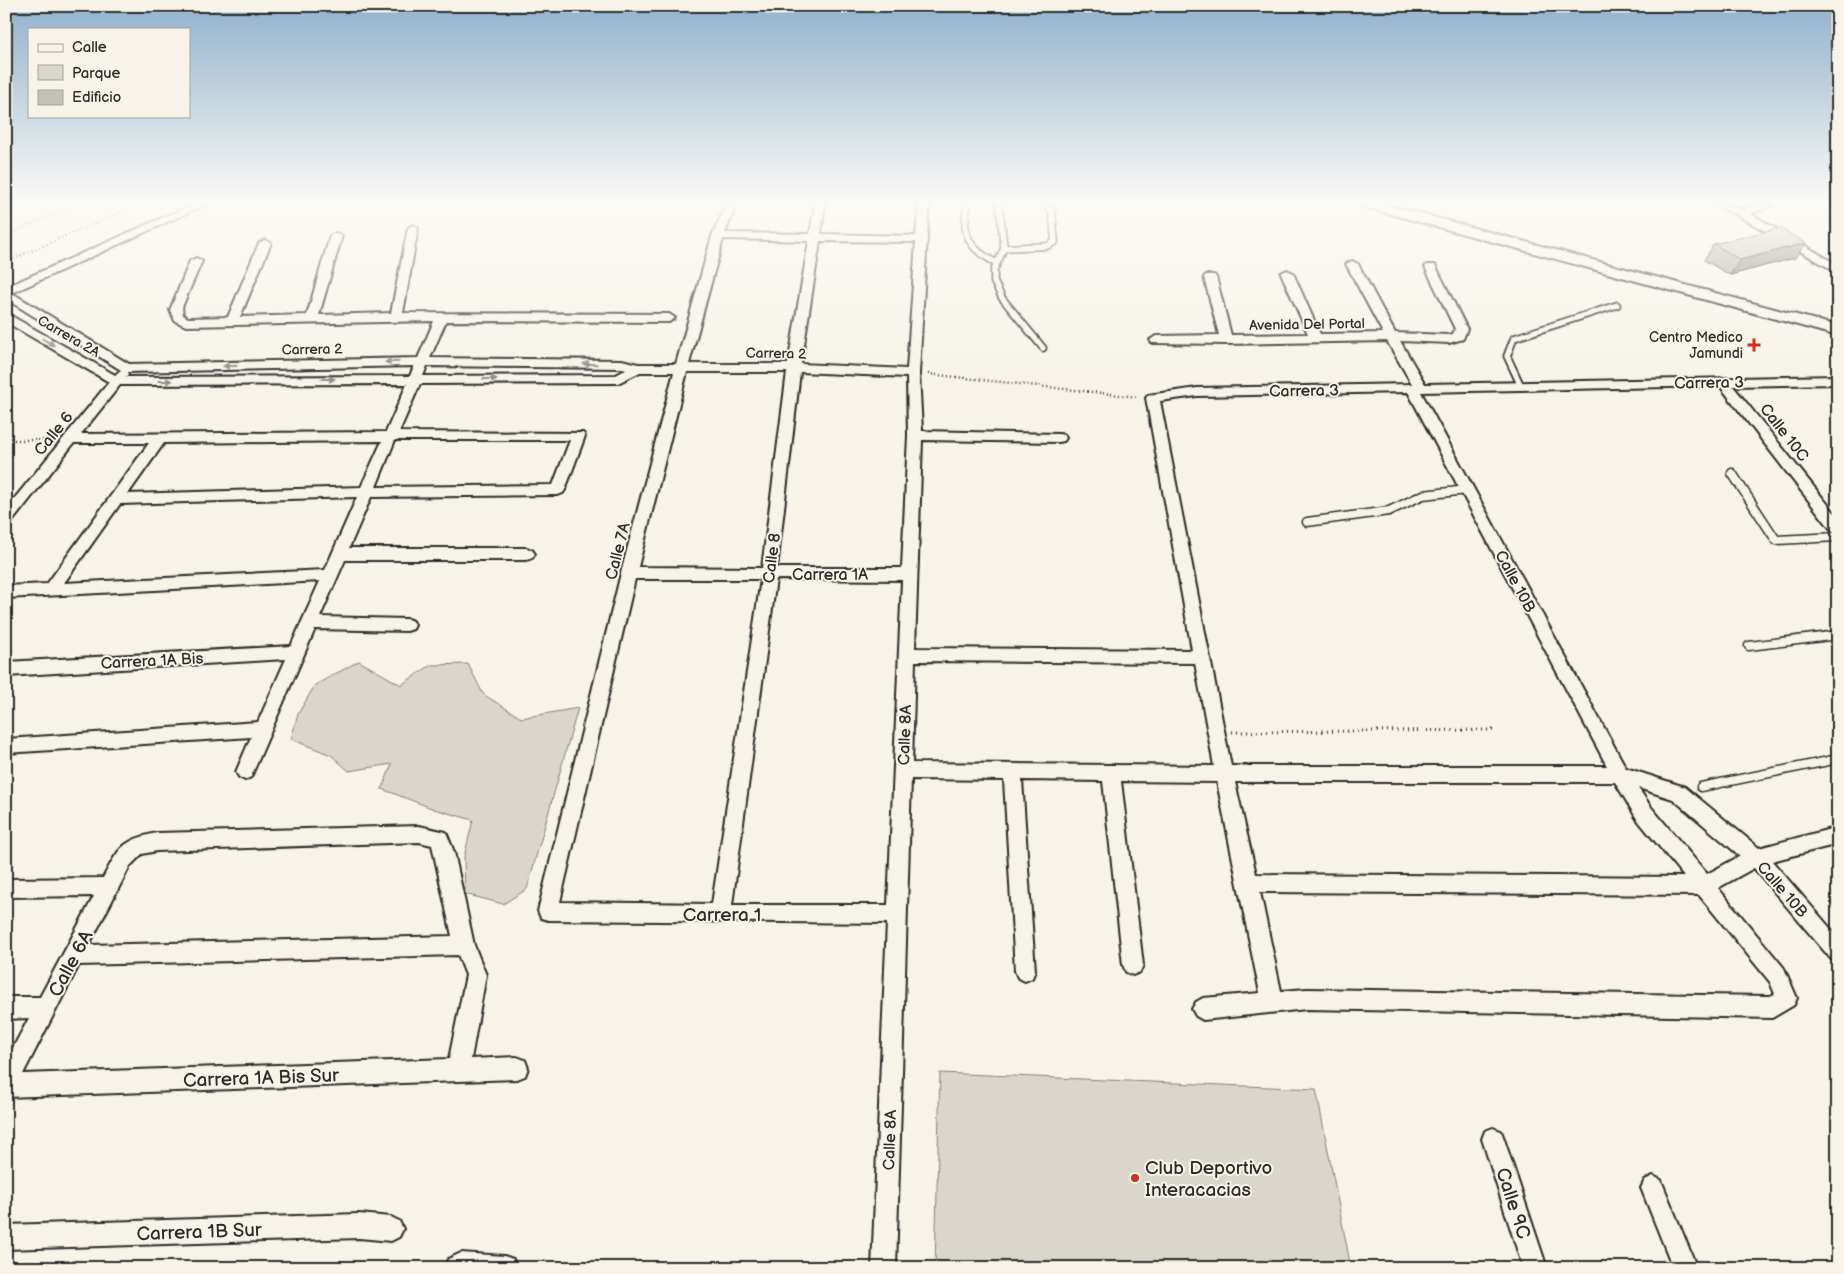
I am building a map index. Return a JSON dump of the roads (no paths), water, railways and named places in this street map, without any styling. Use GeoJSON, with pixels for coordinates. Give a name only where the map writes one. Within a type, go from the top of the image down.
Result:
{"type":"FeatureCollection","features":[{"type":"Feature","properties":{"kind":"main road"},"geometry":{"type":"LineString","coordinates":[[1587,262],[1838,330]]}},
{"type":"Feature","properties":{"kind":"main road"},"geometry":{"type":"LineString","coordinates":[[1617,262],[1838,322]]}},
{"type":"Feature","properties":{"kind":"street"},"geometry":{"type":"LineString","coordinates":[[6,293],[73,262]]}},
{"type":"Feature","properties":{"kind":"street"},"geometry":{"type":"LineString","coordinates":[[195,262],[176,307],[176,315],[179,319],[186,322],[442,316],[669,318]]}},
{"type":"Feature","properties":{"kind":"street"},"geometry":{"type":"LineString","coordinates":[[233,320],[257,262]]}},
{"type":"Feature","properties":{"kind":"street"},"geometry":{"type":"LineString","coordinates":[[312,318],[328,262]]}},
{"type":"Feature","properties":{"kind":"street"},"geometry":{"type":"LineString","coordinates":[[396,317],[406,262]]}},
{"type":"Feature","properties":{"kind":"street","name":"Calle 7A"},"geometry":{"type":"LineString","coordinates":[[548,911],[630,573],[682,367],[711,262]]}},
{"type":"Feature","properties":{"kind":"street","name":"Calle 8"},"geometry":{"type":"LineString","coordinates":[[721,914],[769,574],[794,368],[810,262]]}},
{"type":"Feature","properties":{"kind":"street","name":"Calle 8A"},"geometry":{"type":"LineString","coordinates":[[884,1268],[915,435],[913,373],[920,262]]}},
{"type":"Feature","properties":{"kind":"street"},"geometry":{"type":"LineString","coordinates":[[1825,262],[1838,270]]}},
{"type":"Feature","properties":{"kind":"street","name":"Calle 10B"},"geometry":{"type":"LineString","coordinates":[[1272,1002],[1307,999],[1772,1007],[1787,998],[1777,975],[1644,813],[1620,774],[1467,490],[1417,388],[1352,264]]}},
{"type":"Feature","properties":{"kind":"street","name":"Avenida Del Portal"},"geometry":{"type":"LineString","coordinates":[[1156,340],[1449,338],[1459,336],[1461,329],[1431,268]]}},
{"type":"Feature","properties":{"kind":"street"},"geometry":{"type":"LineString","coordinates":[[1287,273],[1316,338]]}},
{"type":"Feature","properties":{"kind":"street"},"geometry":{"type":"LineString","coordinates":[[1210,278],[1226,340]]}},
{"type":"Feature","properties":{"kind":"street"},"geometry":{"type":"LineString","coordinates":[[6,293],[126,368]]}},
{"type":"Feature","properties":{"kind":"street"},"geometry":{"type":"LineString","coordinates":[[245,772],[442,316]]}},
{"type":"Feature","properties":{"kind":"street","name":"Carrera 2A"},"geometry":{"type":"LineString","coordinates":[[6,317],[116,381]]}},
{"type":"Feature","properties":{"kind":"street","name":"Carrera 2"},"geometry":{"type":"LineString","coordinates":[[126,368],[423,362],[622,364],[638,368],[794,368],[913,373]]}},
{"type":"Feature","properties":{"kind":"street","name":"Calle 6"},"geometry":{"type":"LineString","coordinates":[[6,519],[126,368]]}},
{"type":"Feature","properties":{"kind":"street","name":"Carrera 2"},"geometry":{"type":"LineString","coordinates":[[116,381],[618,378],[638,368]]}},
{"type":"Feature","properties":{"kind":"street","name":"Carrera 3"},"geometry":{"type":"LineString","coordinates":[[1203,657],[1153,398],[1197,392],[1838,380]]}},
{"type":"Feature","properties":{"kind":"street","name":"Calle 10C"},"geometry":{"type":"LineString","coordinates":[[1724,382],[1838,528]]}},
{"type":"Feature","properties":{"kind":"street"},"geometry":{"type":"LineString","coordinates":[[915,435],[1059,438]]}},
{"type":"Feature","properties":{"kind":"street"},"geometry":{"type":"LineString","coordinates":[[69,440],[578,436],[558,490],[366,492],[116,499]]}},
{"type":"Feature","properties":{"kind":"street"},"geometry":{"type":"LineString","coordinates":[[50,590],[160,438]]}},
{"type":"Feature","properties":{"kind":"street"},"geometry":{"type":"LineString","coordinates":[[340,554],[527,554]]}},
{"type":"Feature","properties":{"kind":"street","name":"Carrera 1A"},"geometry":{"type":"LineString","coordinates":[[630,573],[910,574]]}},
{"type":"Feature","properties":{"kind":"street"},"geometry":{"type":"LineString","coordinates":[[6,592],[330,575]]}},
{"type":"Feature","properties":{"kind":"street"},"geometry":{"type":"LineString","coordinates":[[310,623],[407,624]]}},
{"type":"Feature","properties":{"kind":"street","name":"Carrera 1A Bis"},"geometry":{"type":"LineString","coordinates":[[6,669],[297,652]]}},
{"type":"Feature","properties":{"kind":"street"},"geometry":{"type":"LineString","coordinates":[[907,654],[1203,657],[1224,774],[1272,1002],[1203,1009]]}},
{"type":"Feature","properties":{"kind":"street"},"geometry":{"type":"LineString","coordinates":[[6,746],[264,729]]}},
{"type":"Feature","properties":{"kind":"street"},"geometry":{"type":"LineString","coordinates":[[902,771],[1224,774],[1620,774]]}},
{"type":"Feature","properties":{"kind":"street"},"geometry":{"type":"LineString","coordinates":[[1012,771],[1025,972]]}},
{"type":"Feature","properties":{"kind":"street"},"geometry":{"type":"LineString","coordinates":[[1111,773],[1134,965]]}},
{"type":"Feature","properties":{"kind":"street","name":"Calle 10B"},"geometry":{"type":"LineString","coordinates":[[1620,774],[1679,793],[1756,857],[1838,952]]}},
{"type":"Feature","properties":{"kind":"street"},"geometry":{"type":"LineString","coordinates":[[137,846],[157,842],[410,834],[439,838],[444,852],[464,945],[476,975],[458,1069]]}},
{"type":"Feature","properties":{"kind":"street"},"geometry":{"type":"LineString","coordinates":[[1248,883],[1704,886],[1756,857],[1838,835]]}},
{"type":"Feature","properties":{"kind":"street","name":"Calle 6A"},"geometry":{"type":"LineString","coordinates":[[6,1085],[123,860],[137,846]]}},
{"type":"Feature","properties":{"kind":"street"},"geometry":{"type":"LineString","coordinates":[[6,888],[110,887]]}},
{"type":"Feature","properties":{"kind":"street","name":"Carrera 1"},"geometry":{"type":"LineString","coordinates":[[548,911],[721,914],[897,914]]}},
{"type":"Feature","properties":{"kind":"street"},"geometry":{"type":"LineString","coordinates":[[74,954],[464,945]]}},
{"type":"Feature","properties":{"kind":"street"},"geometry":{"type":"LineString","coordinates":[[6,1008],[46,1007]]}},
{"type":"Feature","properties":{"kind":"street","name":"Carrera 1A Bis Sur"},"geometry":{"type":"LineString","coordinates":[[6,1085],[517,1068]]}},
{"type":"Feature","properties":{"kind":"street","name":"Calle 9C"},"geometry":{"type":"LineString","coordinates":[[1493,1139],[1535,1268]]}},
{"type":"Feature","properties":{"kind":"street"},"geometry":{"type":"LineString","coordinates":[[1653,1188],[1685,1268]]}},
{"type":"Feature","properties":{"kind":"street","name":"Carrera 1B Sur"},"geometry":{"type":"LineString","coordinates":[[6,1237],[360,1226],[391,1229]]}},
{"type":"Feature","properties":{"kind":"street"},"geometry":{"type":"LineString","coordinates":[[458,1268],[462,1265],[504,1268]]}},
{"type":"Feature","properties":{"kind":"lane"},"geometry":{"type":"LineString","coordinates":[[997,263],[994,270],[994,282],[1002,298],[1044,348]]}},
{"type":"Feature","properties":{"kind":"lane"},"geometry":{"type":"LineString","coordinates":[[1521,386],[1507,356],[1514,338],[1617,305]]}},
{"type":"Feature","properties":{"kind":"lane"},"geometry":{"type":"LineString","coordinates":[[1732,473],[1776,540],[1838,537]]}},
{"type":"Feature","properties":{"kind":"lane"},"geometry":{"type":"LineString","coordinates":[[1306,522],[1389,511],[1422,495],[1467,490]]}},
{"type":"Feature","properties":{"kind":"lane"},"geometry":{"type":"LineString","coordinates":[[1748,646],[1838,635]]}},
{"type":"Feature","properties":{"kind":"lane"},"geometry":{"type":"LineString","coordinates":[[1701,787],[1838,759]]}},
{"type":"Feature","properties":{"kind":"place","name":"Centro Medico Jamundi"},"geometry":{"type":"Point","coordinates":[1754,345]}},
{"type":"Feature","properties":{"kind":"place","name":"Club Deportivo Interacacias"},"geometry":{"type":"Point","coordinates":[1135,1178]}}]}
